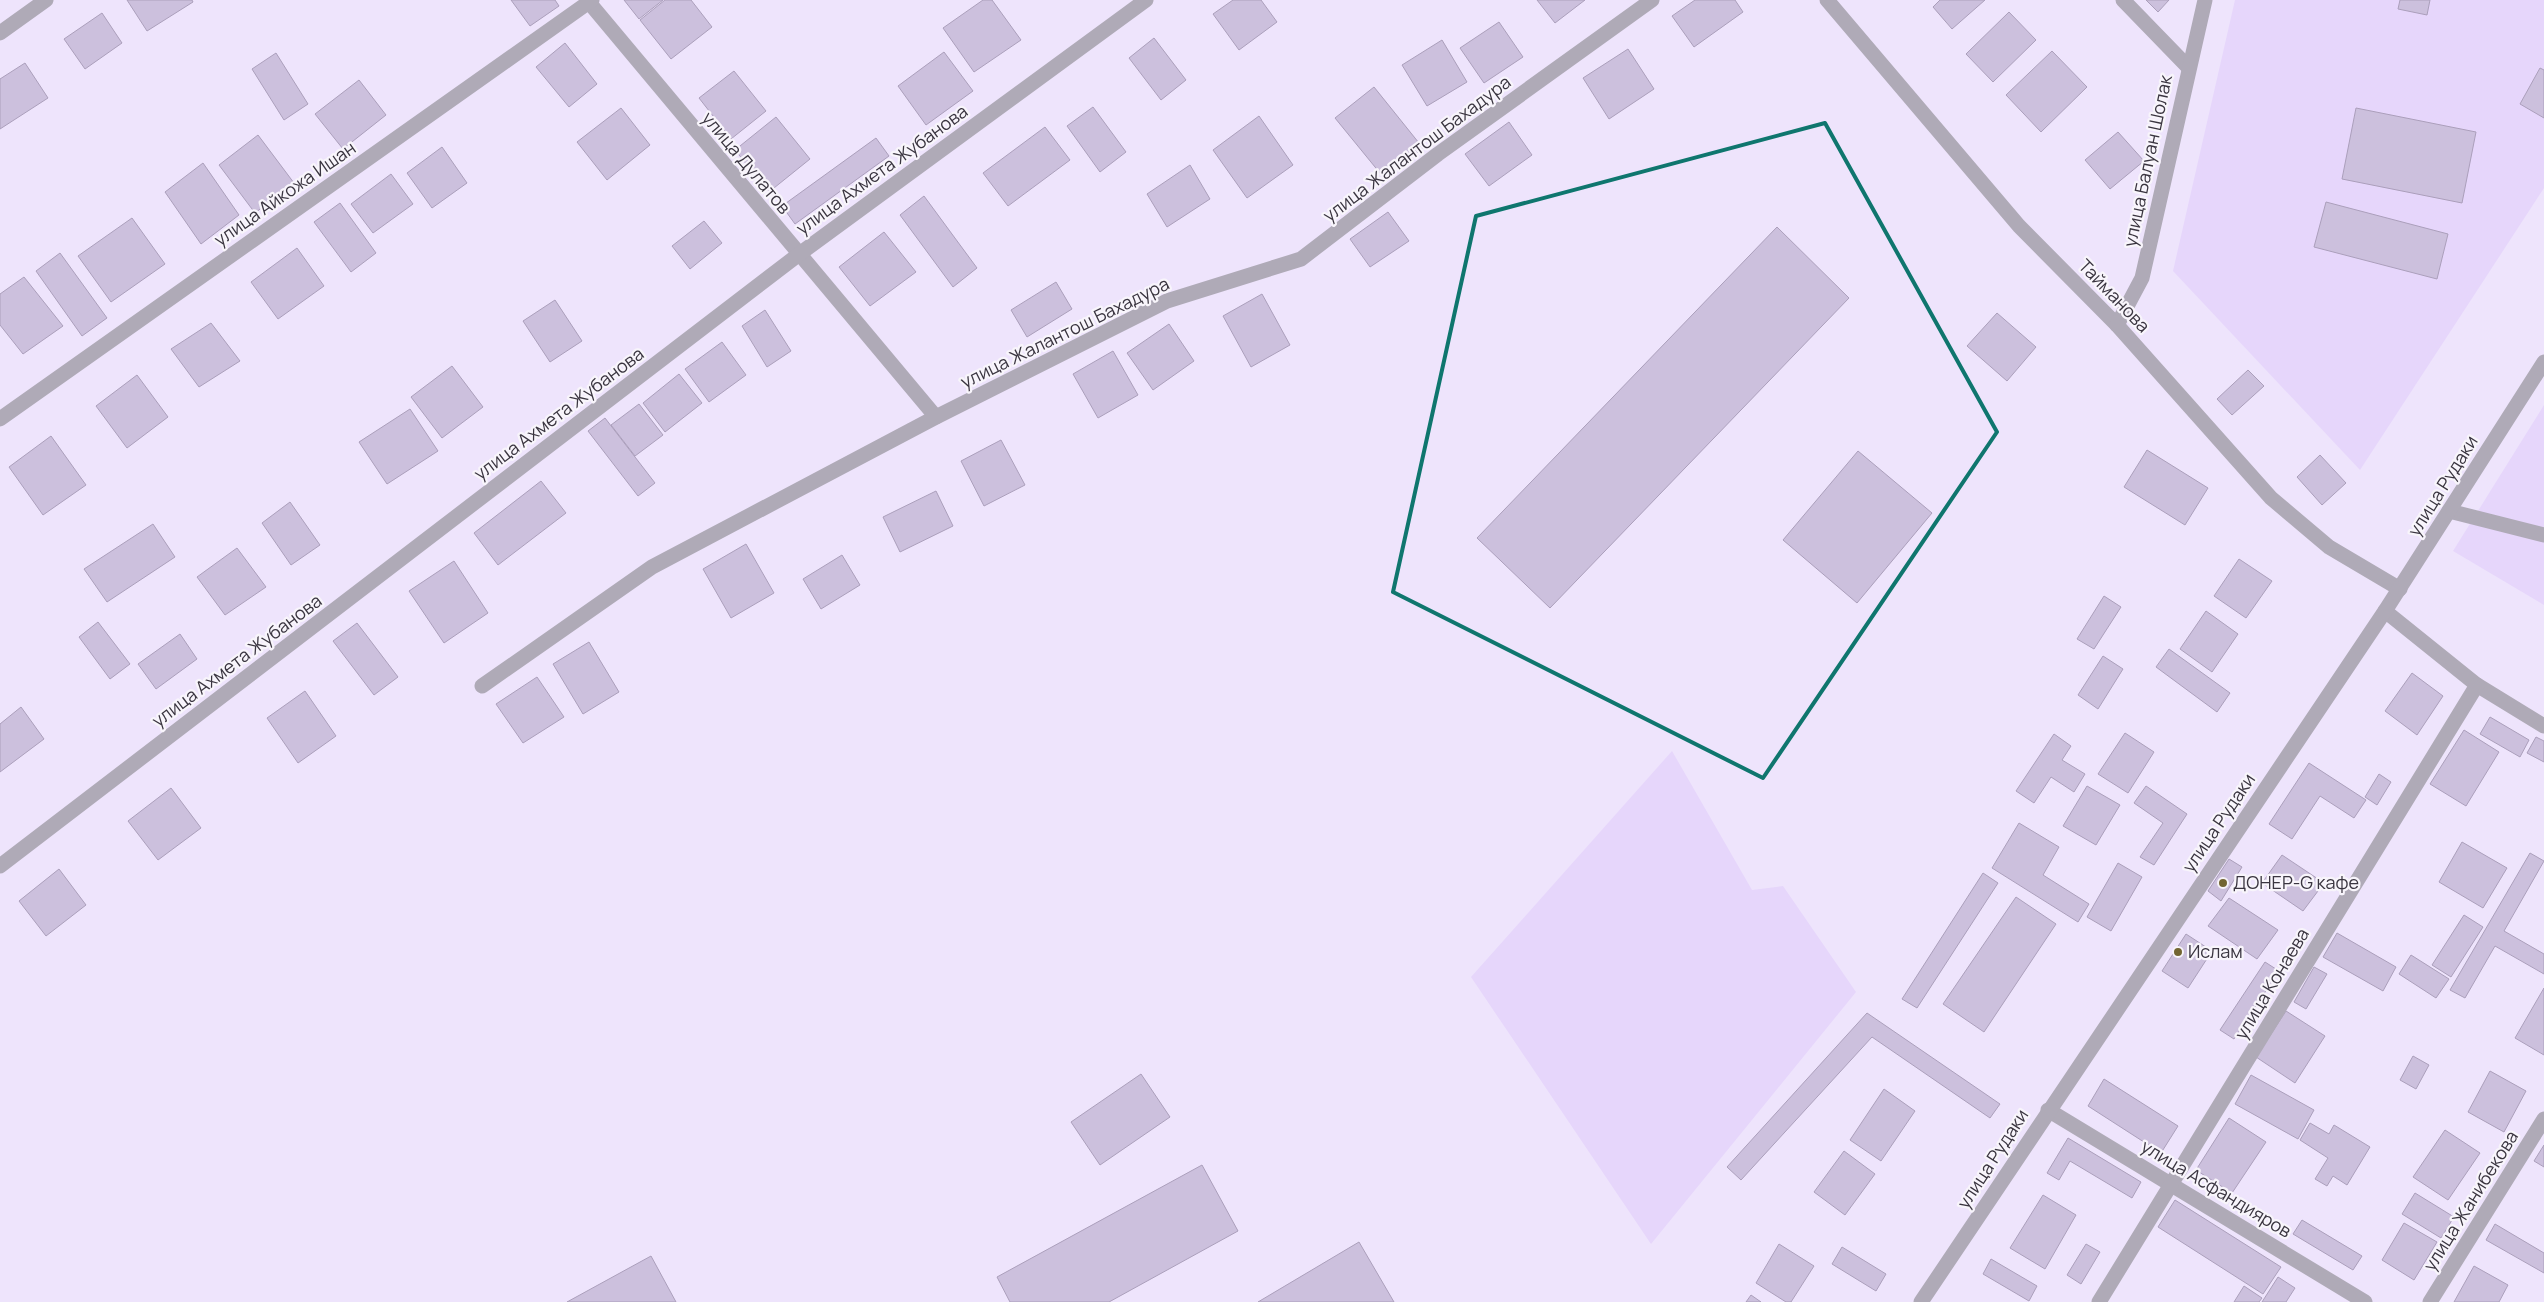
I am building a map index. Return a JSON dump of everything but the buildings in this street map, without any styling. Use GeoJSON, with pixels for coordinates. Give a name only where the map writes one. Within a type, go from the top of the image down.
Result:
{"type":"FeatureCollection","features":[{"type":"Feature","properties":{"kind":"street"},"geometry":{"type":"LineString","coordinates":[[0,33],[46,0]]}},
{"type":"Feature","properties":{"kind":"street","name":"улица Ахмета Жубанова"},"geometry":{"type":"LineString","coordinates":[[0,866],[798,255],[1146,0]]}},
{"type":"Feature","properties":{"kind":"street","name":"улица Жалантош Бахадура"},"geometry":{"type":"LineString","coordinates":[[482,686],[652,567],[936,417],[1167,301],[1301,259],[1438,154],[1652,0]]}},
{"type":"Feature","properties":{"kind":"street","name":"Тайманова"},"geometry":{"type":"LineString","coordinates":[[1827,0],[2019,226],[2117,325],[2271,498],[2329,547],[2400,589]]}},
{"type":"Feature","properties":{"kind":"street"},"geometry":{"type":"LineString","coordinates":[[2123,0],[2188,67]]}},
{"type":"Feature","properties":{"kind":"street","name":"улица Балуан Шолак"},"geometry":{"type":"LineString","coordinates":[[2117,325],[2142,278],[2188,67],[2205,0]]}},
{"type":"Feature","properties":{"kind":"street","name":"улица Дулатов"},"geometry":{"type":"LineString","coordinates":[[589,1],[798,255],[936,417]]}},
{"type":"Feature","properties":{"kind":"street","name":"улица Айкожа Ишан"},"geometry":{"type":"LineString","coordinates":[[0,419],[589,1]]}},
{"type":"Feature","properties":{"kind":"street","name":"улица Рудаки"},"geometry":{"type":"LineString","coordinates":[[1921,1302],[2048,1110],[2400,589],[2544,362]]}},
{"type":"Feature","properties":{"kind":"street"},"geometry":{"type":"LineString","coordinates":[[2449,511],[2544,535]]}},
{"type":"Feature","properties":{"kind":"street"},"geometry":{"type":"LineString","coordinates":[[2385,611],[2477,685],[2544,726]]}},
{"type":"Feature","properties":{"kind":"street","name":"улица Конаева"},"geometry":{"type":"LineString","coordinates":[[2099,1302],[2477,685]]}},
{"type":"Feature","properties":{"kind":"street","name":"улица Асфандияров"},"geometry":{"type":"LineString","coordinates":[[2048,1110],[2365,1302]]}},
{"type":"Feature","properties":{"kind":"street","name":"улица Жанибекова"},"geometry":{"type":"LineString","coordinates":[[2430,1302],[2544,1120]]}},
{"type":"Feature","properties":{"kind":"highlighted area"},"geometry":{"type":"Polygon","coordinates":[[[1825,123],[1997,432],[1763,778],[1393,592],[1476,216],[1825,123]]]}},
{"type":"Feature","properties":{"kind":"shaded area"},"geometry":{"type":"Polygon","coordinates":[[[2235,0],[2544,0],[2544,188],[2360,470],[2173,271],[2235,0]]]}},
{"type":"Feature","properties":{"kind":"shaded area"},"geometry":{"type":"Polygon","coordinates":[[[2544,405],[2544,605],[2453,551],[2544,405]]]}},
{"type":"Feature","properties":{"kind":"shaded area"},"geometry":{"type":"Polygon","coordinates":[[[1672,751],[1752,890],[1783,886],[1856,992],[1651,1244],[1471,977],[1672,751]]]}},
{"type":"Feature","properties":{"kind":"place","name":"ДОНЕР-G кафе"},"geometry":{"type":"Point","coordinates":[2223,883]}},
{"type":"Feature","properties":{"kind":"place","name":"Ислам"},"geometry":{"type":"Point","coordinates":[2178,952]}}]}
